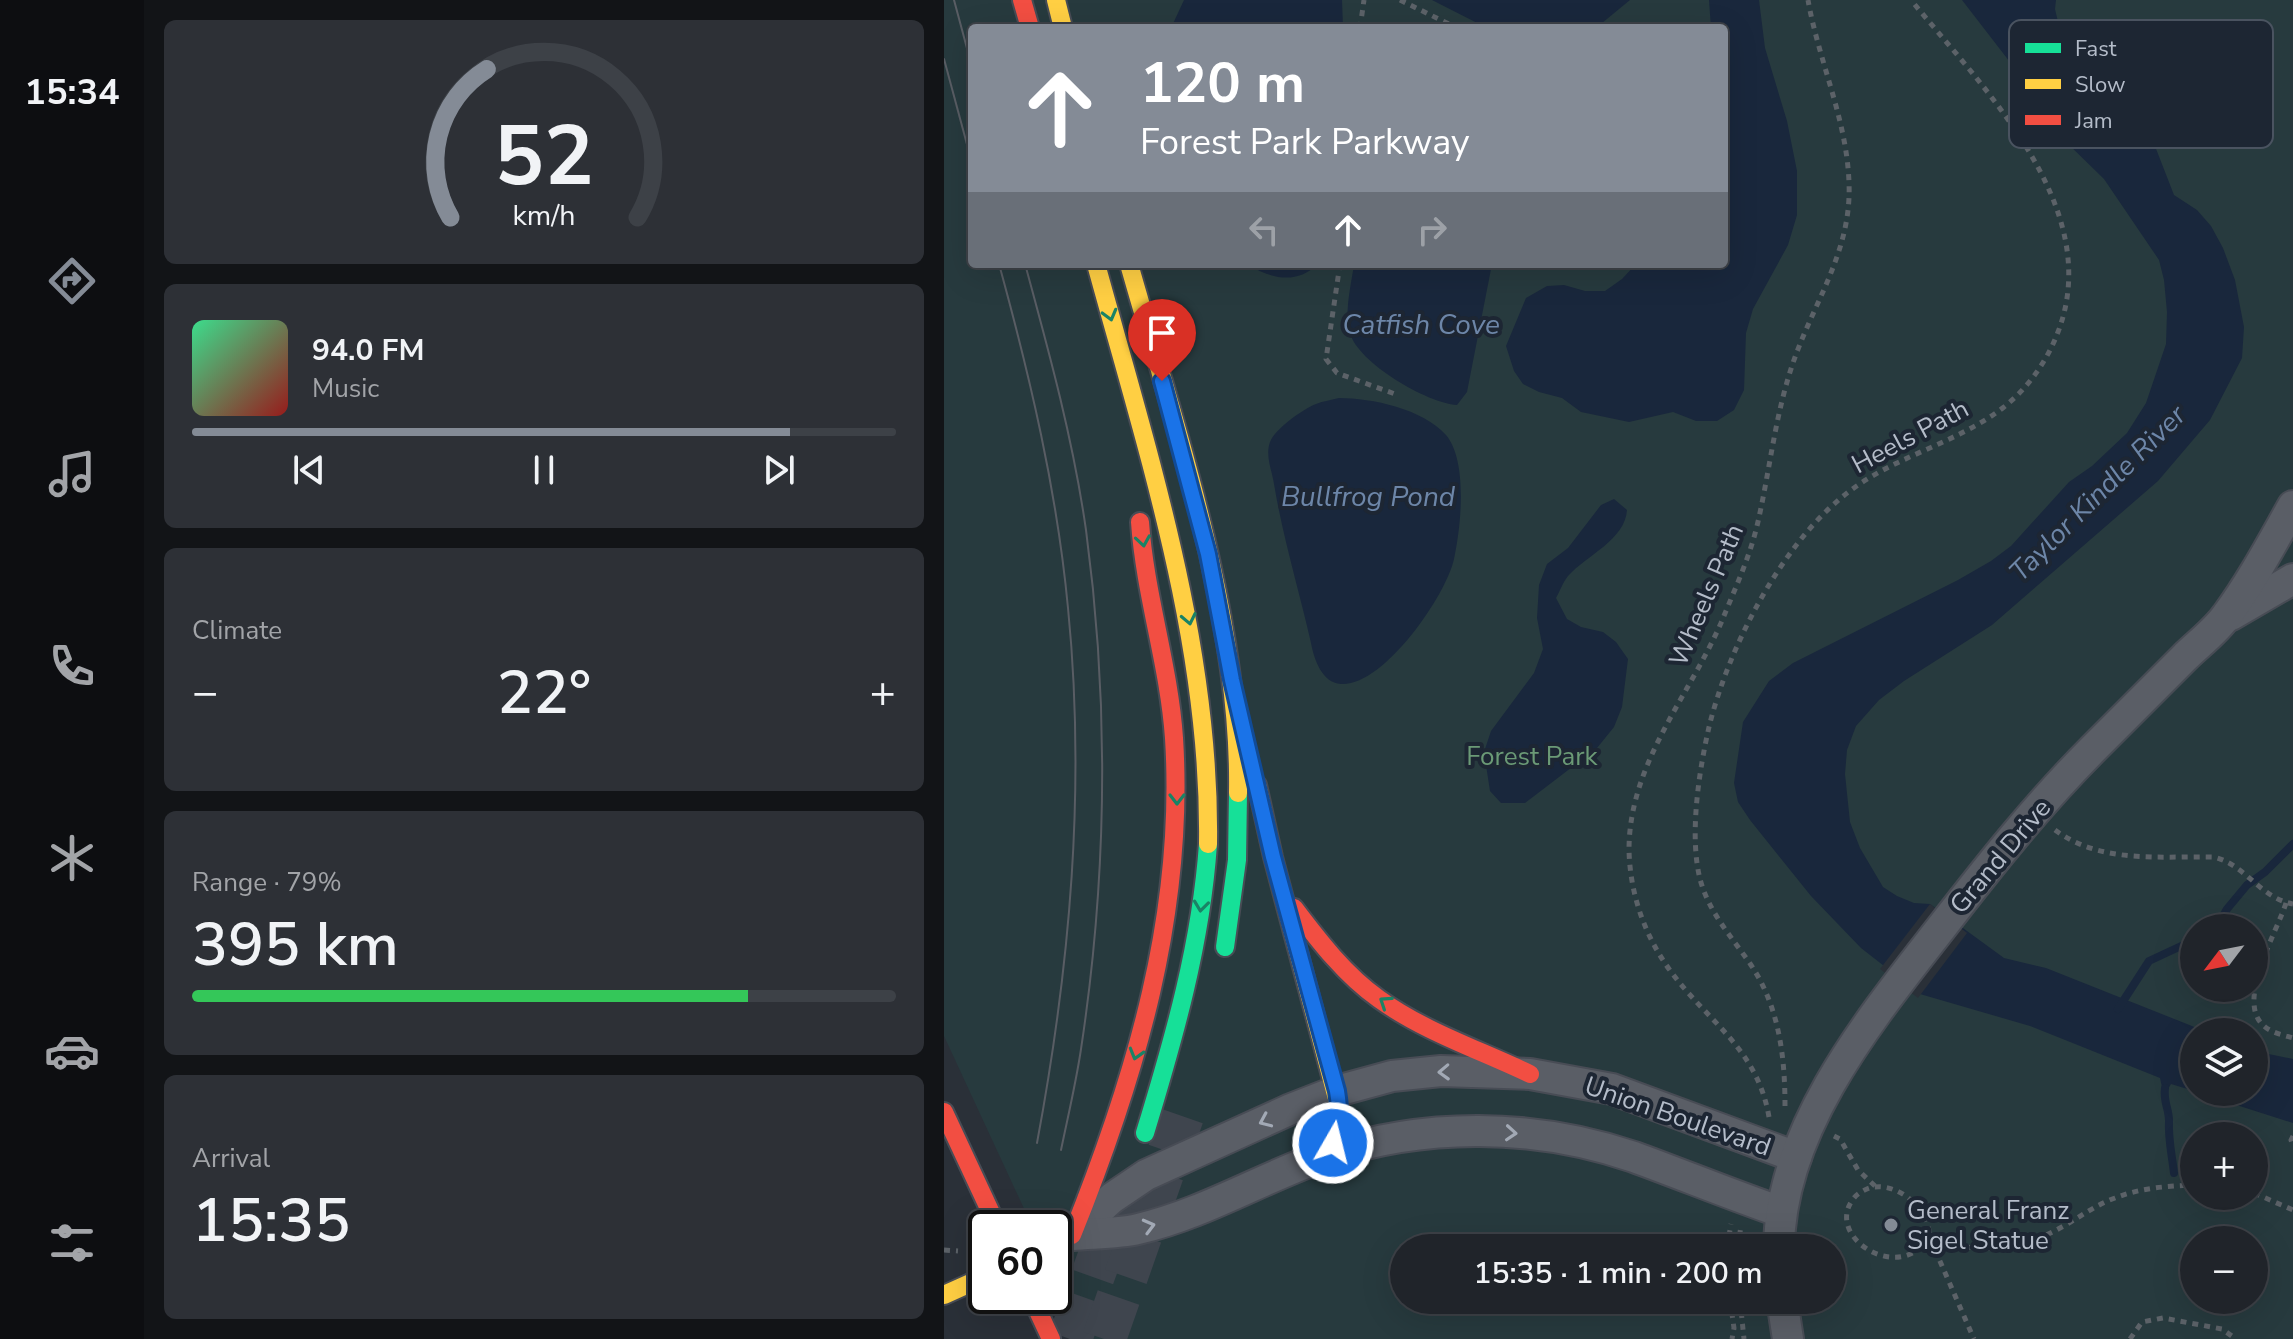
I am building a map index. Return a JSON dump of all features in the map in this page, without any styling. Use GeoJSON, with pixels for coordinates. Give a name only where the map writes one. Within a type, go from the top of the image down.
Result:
{"type":"FeatureCollection","features":[{"type":"Feature","properties":{"kind":"main road"},"geometry":{"type":"LineString","coordinates":[[1022,0],[1029,24]]}},
{"type":"Feature","properties":{"kind":"main road"},"geometry":{"type":"LineString","coordinates":[[1056,0],[1062,24]]}},
{"type":"Feature","properties":{"kind":"main road"},"geometry":{"type":"LineString","coordinates":[[1097,268],[1191,628],[1202,693],[1208,797],[1203,891],[1191,971],[1145,1133]]}},
{"type":"Feature","properties":{"kind":"main road"},"geometry":{"type":"LineString","coordinates":[[1130,268],[1208,554],[1232,680],[1281,890],[1337,1091],[1339,1128],[1324,1156]]}},
{"type":"Feature","properties":{"kind":"main road"},"geometry":{"type":"LineString","coordinates":[[1072,1220],[1108,1144],[1135,1059],[1163,951],[1172,892],[1177,814],[1174,736],[1140,526],[1142,435]]}},
{"type":"Feature","properties":{"kind":"main road"},"geometry":{"type":"LineString","coordinates":[[1222,966],[1238,866],[1240,809],[1232,680]]}},
{"type":"Feature","properties":{"kind":"main road"},"geometry":{"type":"LineString","coordinates":[[1281,890],[1319,941],[1380,1000],[1409,1017],[1530,1074]]}},
{"type":"Feature","properties":{"kind":"main road"},"geometry":{"type":"LineString","coordinates":[[944,1112],[990,1210]]}},
{"type":"Feature","properties":{"kind":"main road"},"geometry":{"type":"LineString","coordinates":[[944,1295],[968,1284]]}},
{"type":"Feature","properties":{"kind":"main road"},"geometry":{"type":"LineString","coordinates":[[1039,1314],[1051,1339]]}},
{"type":"Feature","properties":{"kind":"street","name":"Grand Drive"},"geometry":{"type":"LineString","coordinates":[[1780,1234],[1781,1212],[1796,1157],[1843,1063],[1892,991],[2026,822],[2073,770],[2226,618],[2293,506]]}},
{"type":"Feature","properties":{"kind":"street"},"geometry":{"type":"LineString","coordinates":[[2226,618],[2293,579]]}},
{"type":"Feature","properties":{"kind":"street","name":"Union Boulevard"},"geometry":{"type":"LineString","coordinates":[[1072,1231],[1146,1175],[1337,1091],[1392,1076],[1441,1071],[1530,1074],[1612,1089],[1796,1157]]}},
{"type":"Feature","properties":{"kind":"street","name":"Union Boulevard"},"geometry":{"type":"LineString","coordinates":[[1072,1238],[1134,1230],[1164,1222],[1324,1156],[1378,1141],[1443,1131],[1539,1135],[1589,1144],[1781,1212]]}},
{"type":"Feature","properties":{"kind":"street"},"geometry":{"type":"LineString","coordinates":[[1784,1314],[1788,1339]]}},
{"type":"Feature","properties":{"kind":"path"},"geometry":{"type":"LineString","coordinates":[[1361,24],[1364,0]]}},
{"type":"Feature","properties":{"kind":"path"},"geometry":{"type":"LineString","coordinates":[[1400,0],[1449,24]]}},
{"type":"Feature","properties":{"kind":"path","name":"Wheels Path"},"geometry":{"type":"LineString","coordinates":[[1770,1120],[1763,1091],[1746,1055],[1668,968],[1643,923],[1634,900],[1630,826],[1649,757],[1703,661],[1748,556],[1757,527],[1780,404],[1802,337],[1841,250],[1849,185],[1842,128],[1808,0]]}},
{"type":"Feature","properties":{"kind":"path","name":"Heels Path"},"geometry":{"type":"LineString","coordinates":[[1911,0],[2009,123]]}},
{"type":"Feature","properties":{"kind":"path","name":"Heels Path"},"geometry":{"type":"LineString","coordinates":[[1784,1110],[1784,1065],[1770,1002],[1751,966],[1712,910],[1699,877],[1698,801],[1704,753],[1717,699],[1745,634],[1776,576],[1827,509],[1868,478],[1985,420],[2005,406],[2045,360],[2062,322],[2066,300],[2066,250],[2059,216],[2047,182],[2027,148]]}},
{"type":"Feature","properties":{"kind":"path"},"geometry":{"type":"LineString","coordinates":[[1339,268],[1326,359],[1337,373],[1395,394]]}},
{"type":"Feature","properties":{"kind":"path"},"geometry":{"type":"LineString","coordinates":[[2050,826],[2079,845],[2102,853],[2225,860],[2257,887],[2290,903],[2257,978],[2253,996],[2255,1012],[2262,1025],[2293,1038]]}},
{"type":"Feature","properties":{"kind":"path"},"geometry":{"type":"LineString","coordinates":[[1824,1132],[1840,1139],[1851,1161],[1876,1186],[1917,1204],[1927,1220],[1929,1236],[1974,1339]]}},
{"type":"Feature","properties":{"kind":"path"},"geometry":{"type":"LineString","coordinates":[[2293,1136],[2293,1146]]}},
{"type":"Feature","properties":{"kind":"path"},"geometry":{"type":"LineString","coordinates":[[1876,1186],[1855,1197],[1848,1208],[1847,1224],[1861,1245],[1882,1255],[1901,1258],[1916,1252],[1929,1236]]}},
{"type":"Feature","properties":{"kind":"path"},"geometry":{"type":"LineString","coordinates":[[1929,1236],[1954,1246],[2017,1246],[2047,1235],[2115,1198],[2154,1188],[2180,1186]]}},
{"type":"Feature","properties":{"kind":"path"},"geometry":{"type":"LineString","coordinates":[[2268,1199],[2293,1210]]}},
{"type":"Feature","properties":{"kind":"path"},"geometry":{"type":"LineString","coordinates":[[1730,1234],[1732,1220]]}},
{"type":"Feature","properties":{"kind":"path"},"geometry":{"type":"LineString","coordinates":[[1740,1234],[1742,1220]]}},
{"type":"Feature","properties":{"kind":"path"},"geometry":{"type":"LineString","coordinates":[[1732,1314],[1732,1339]]}},
{"type":"Feature","properties":{"kind":"path"},"geometry":{"type":"LineString","coordinates":[[1741,1314],[1744,1339]]}},
{"type":"Feature","properties":{"kind":"path"},"geometry":{"type":"LineString","coordinates":[[2130,1339],[2135,1329],[2152,1319],[2163,1318],[2222,1329],[2234,1338]]}},
{"type":"Feature","properties":{"kind":"green space","name":"Forest Park"},"geometry":{"type":"Polygon","coordinates":[[[944,0],[2293,0],[2293,1339],[1085,1339],[1072,1311],[1072,1210],[1025,1210],[944,1036],[944,0]]]}},
{"type":"Feature","properties":{"kind":"water"},"geometry":{"type":"Polygon","coordinates":[[[1184,0],[1342,0],[1343,24],[1173,24],[1184,0]]]}},
{"type":"Feature","properties":{"kind":"water"},"geometry":{"type":"Polygon","coordinates":[[[1432,0],[1630,0],[1601,24],[1479,24],[1432,0]]]}},
{"type":"Feature","properties":{"kind":"water"},"geometry":{"type":"Polygon","coordinates":[[[1709,0],[1759,0],[1765,48],[1787,121],[1797,171],[1797,215],[1788,245],[1753,309],[1746,333],[1744,390],[1734,410],[1717,421],[1696,421],[1673,412],[1629,422],[1581,412],[1562,398],[1523,384],[1514,371],[1506,346],[1526,298],[1547,286],[1564,285],[1585,291],[1605,291],[1632,268],[1728,268],[1728,24],[1711,24],[1709,0]]]}},
{"type":"Feature","properties":{"kind":"water"},"geometry":{"type":"Polygon","coordinates":[[[1962,0],[2056,0],[2058,20],[2009,20],[2009,61],[1962,0]]]}},
{"type":"Feature","properties":{"kind":"water","name":"Taylor Kindle River"},"geometry":{"type":"Polygon","coordinates":[[[2072,148],[2156,148],[2174,195],[2197,210],[2211,226],[2223,248],[2235,280],[2244,327],[2242,358],[2210,420],[2158,481],[1992,625],[1879,700],[1856,726],[1847,750],[1845,774],[1850,822],[1860,848],[1883,887],[1914,903],[1930,904],[2004,958],[2046,968],[2180,1021],[2180,1087],[2171,1084],[2164,1096],[2160,1078],[2030,1026],[1920,994],[1861,948],[1811,896],[1750,820],[1738,802],[1734,783],[1743,722],[1769,681],[1793,663],[1991,561],[2011,546],[2069,482],[2092,466],[2127,433],[2146,403],[2166,344],[2167,312],[2159,260],[2104,179],[2072,148]]]}},
{"type":"Feature","properties":{"kind":"water"},"geometry":{"type":"Polygon","coordinates":[[[1256,268],[1312,268],[1301,275],[1283,278],[1256,268]]]}},
{"type":"Feature","properties":{"kind":"water","name":"Catfish Cove"},"geometry":{"type":"Polygon","coordinates":[[[1353,268],[1491,268],[1467,392],[1457,405],[1444,403],[1412,389],[1366,357],[1350,333],[1349,299],[1353,268]]]}},
{"type":"Feature","properties":{"kind":"water","name":"Bullfrog Pond"},"geometry":{"type":"Polygon","coordinates":[[[1339,398],[1396,407],[1436,426],[1453,446],[1458,461],[1461,495],[1454,559],[1449,575],[1426,616],[1393,656],[1375,671],[1358,681],[1341,684],[1324,675],[1314,656],[1268,452],[1277,431],[1290,420],[1316,404],[1339,398]]]}},
{"type":"Feature","properties":{"kind":"water"},"geometry":{"type":"Polygon","coordinates":[[[1614,499],[1627,510],[1620,530],[1568,576],[1556,598],[1567,619],[1581,627],[1603,632],[1616,642],[1628,659],[1622,707],[1614,727],[1597,748],[1525,803],[1501,803],[1490,791],[1484,752],[1491,731],[1534,673],[1543,649],[1537,618],[1539,585],[1547,564],[1568,548],[1601,505],[1614,499]]]}},
{"type":"Feature","properties":{"kind":"water"},"geometry":{"type":"Polygon","coordinates":[[[2268,1054],[2293,1059],[2293,1123],[2240,1106],[2268,1106],[2268,1054]]]}},
{"type":"Feature","properties":{"kind":"pier"},"geometry":{"type":"Polygon","coordinates":[[[1930,904],[1967,933],[1918,998],[1880,969],[1930,904]]]}},
{"type":"Feature","properties":{"kind":"waterway"},"geometry":{"type":"LineString","coordinates":[[2224,914],[2247,885],[2293,844]]}},
{"type":"Feature","properties":{"kind":"waterway"},"geometry":{"type":"LineString","coordinates":[[2118,1009],[2149,961],[2180,947]]}},
{"type":"Feature","properties":{"kind":"waterway"},"geometry":{"type":"LineString","coordinates":[[2165,1088],[2174,1173]]}},
{"type":"Feature","properties":{"kind":"tunnel"},"geometry":{"type":"LineString","coordinates":[[1104,1339],[1182,1116]]}},
{"type":"Feature","properties":{"kind":"tunnel"},"geometry":{"type":"LineString","coordinates":[[1070,1339],[1123,1192]]}},
{"type":"Feature","properties":{"kind":"tram line"},"geometry":{"type":"LineString","coordinates":[[954,0],[968,52]]}},
{"type":"Feature","properties":{"kind":"tram line"},"geometry":{"type":"LineString","coordinates":[[944,59],[968,148]]}},
{"type":"Feature","properties":{"kind":"tram line"},"geometry":{"type":"LineString","coordinates":[[1000,268],[1050,478],[1063,564],[1073,675],[1075,810],[1072,877],[1058,1010],[1037,1143]]}},
{"type":"Feature","properties":{"kind":"tram line"},"geometry":{"type":"LineString","coordinates":[[1026,268],[1060,396],[1081,496],[1099,659],[1102,790],[1096,920],[1081,1049],[1061,1150]]}},
{"type":"Feature","properties":{"kind":"traffic: fast"},"geometry":{"type":"LineString","coordinates":[[1225,947],[1237,860],[1238,793]]}},
{"type":"Feature","properties":{"kind":"traffic: fast"},"geometry":{"type":"LineString","coordinates":[[1145,1133],[1193,954],[1208,844]]}},
{"type":"Feature","properties":{"kind":"traffic: slow"},"geometry":{"type":"LineString","coordinates":[[1056,0],[1062,24]]}},
{"type":"Feature","properties":{"kind":"traffic: slow"},"geometry":{"type":"LineString","coordinates":[[1097,268],[1155,479],[1188,624],[1206,770],[1208,844]]}},
{"type":"Feature","properties":{"kind":"traffic: slow"},"geometry":{"type":"LineString","coordinates":[[1130,268],[1185,459],[1217,594],[1229,661],[1236,728],[1238,793]]}},
{"type":"Feature","properties":{"kind":"traffic: slow"},"geometry":{"type":"LineString","coordinates":[[1257,785],[1340,1110],[1339,1128],[1324,1156]]}},
{"type":"Feature","properties":{"kind":"traffic: slow"},"geometry":{"type":"LineString","coordinates":[[944,1295],[968,1284]]}},
{"type":"Feature","properties":{"kind":"traffic: jam"},"geometry":{"type":"LineString","coordinates":[[1022,0],[1029,24]]}},
{"type":"Feature","properties":{"kind":"traffic: jam"},"geometry":{"type":"LineString","coordinates":[[1072,1235],[1135,1054],[1151,992],[1172,867],[1174,738],[1140,522]]}},
{"type":"Feature","properties":{"kind":"traffic: jam"},"geometry":{"type":"LineString","coordinates":[[1294,908],[1344,968],[1379,999],[1434,1031],[1530,1074]]}},
{"type":"Feature","properties":{"kind":"traffic: jam"},"geometry":{"type":"LineString","coordinates":[[944,1112],[990,1210]]}},
{"type":"Feature","properties":{"kind":"traffic: jam"},"geometry":{"type":"LineString","coordinates":[[1039,1314],[1051,1339]]}},
{"type":"Feature","properties":{"kind":"place","name":"General Franz Sigel Statue"},"geometry":{"type":"Point","coordinates":[1891,1225]}},
{"type":"Feature","properties":{"kind":"route"},"geometry":{"type":"LineString","coordinates":[[1162,381],[1208,554],[1232,680],[1273,857],[1337,1091],[1339,1128],[1333,1143]]}}]}
